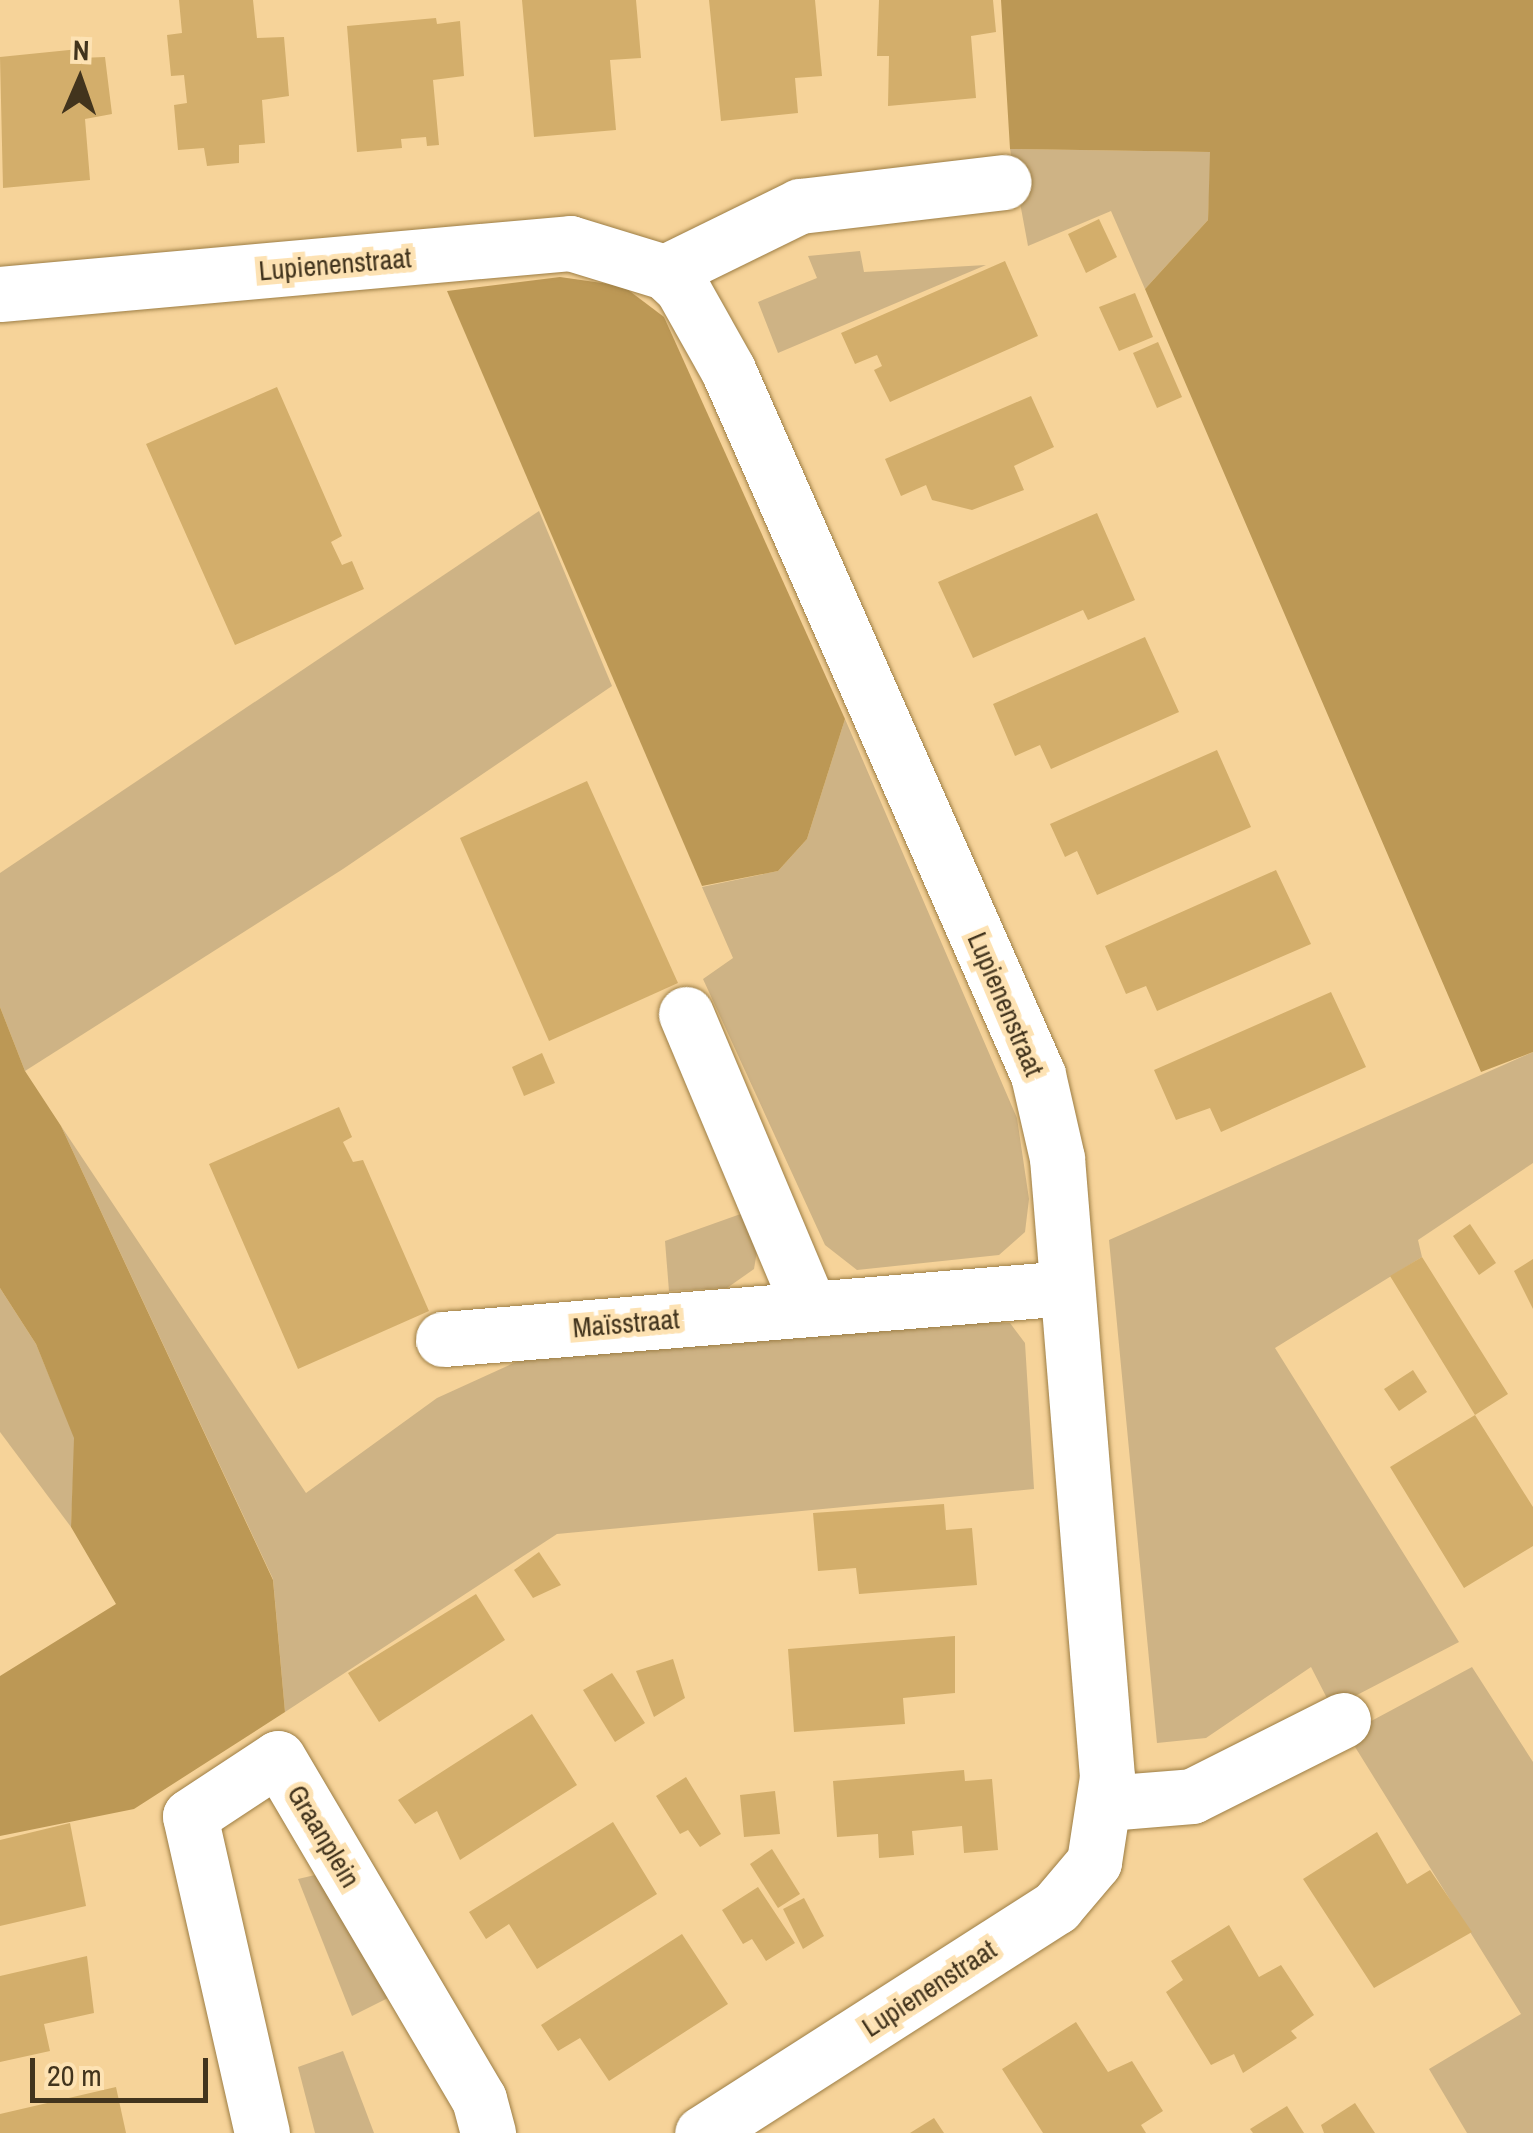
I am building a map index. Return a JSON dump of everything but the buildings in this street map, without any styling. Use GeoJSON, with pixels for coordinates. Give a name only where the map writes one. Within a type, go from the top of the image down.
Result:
{"type":"FeatureCollection","features":[{"type":"Feature","properties":{"kind":"street"},"geometry":{"type":"LineString","coordinates":[[665,272],[800,206],[1004,182]]}},
{"type":"Feature","properties":{"kind":"street","name":"Lupienenstraat"},"geometry":{"type":"LineString","coordinates":[[0,294],[570,243],[665,272],[682,288],[728,370],[1038,1076],[1057,1158],[1106,1803],[1094,1862],[1056,1907],[702,2133]]}},
{"type":"Feature","properties":{"kind":"street"},"geometry":{"type":"LineString","coordinates":[[686,1014],[809,1307]]}},
{"type":"Feature","properties":{"kind":"street","name":"Maïsstraat"},"geometry":{"type":"LineString","coordinates":[[443,1339],[1067,1288]]}},
{"type":"Feature","properties":{"kind":"street"},"geometry":{"type":"LineString","coordinates":[[1106,1803],[1192,1796],[1343,1720]]}},
{"type":"Feature","properties":{"kind":"street","name":"Graanplein"},"geometry":{"type":"LineString","coordinates":[[262,2133],[190,1816],[278,1758],[479,2099],[488,2133]]}},
{"type":"Feature","properties":{"kind":"shaded area"},"geometry":{"type":"Polygon","coordinates":[[[1001,0],[1533,0],[1533,1052],[1481,1072],[1145,289],[1208,220],[1210,152],[1010,149],[1001,0]]]}},
{"type":"Feature","properties":{"kind":"shaded area"},"geometry":{"type":"Polygon","coordinates":[[[1010,149],[1211,152],[1208,220],[1145,289],[1111,211],[1028,246],[1010,149]]]}},
{"type":"Feature","properties":{"kind":"shaded area"},"geometry":{"type":"Polygon","coordinates":[[[860,251],[864,272],[986,265],[778,353],[758,302],[817,278],[808,256],[860,251]]]}},
{"type":"Feature","properties":{"kind":"shaded area"},"geometry":{"type":"Polygon","coordinates":[[[560,277],[623,286],[664,317],[845,719],[807,839],[778,871],[702,886],[447,291],[560,277]]]}},
{"type":"Feature","properties":{"kind":"shaded area"},"geometry":{"type":"Polygon","coordinates":[[[539,511],[612,686],[343,869],[25,1071],[0,1007],[0,873],[539,511]]]}},
{"type":"Feature","properties":{"kind":"shaded area"},"geometry":{"type":"Polygon","coordinates":[[[845,719],[1017,1118],[1029,1199],[1025,1232],[999,1255],[857,1270],[825,1245],[703,979],[733,958],[702,887],[778,871],[807,839],[845,719]]]}},
{"type":"Feature","properties":{"kind":"shaded area"},"geometry":{"type":"Polygon","coordinates":[[[0,1007],[25,1071],[61,1126],[273,1580],[285,1712],[134,1809],[0,1836],[0,1676],[116,1604],[71,1527],[74,1438],[36,1344],[0,1288],[0,1007]]]}},
{"type":"Feature","properties":{"kind":"shaded area"},"geometry":{"type":"Polygon","coordinates":[[[1533,1052],[1533,1163],[1418,1240],[1422,1257],[1275,1348],[1459,1642],[1332,1708],[1311,1667],[1206,1738],[1157,1743],[1109,1240],[1533,1052]]]}},
{"type":"Feature","properties":{"kind":"shaded area"},"geometry":{"type":"Polygon","coordinates":[[[61,1126],[306,1493],[437,1398],[518,1361],[940,1319],[1010,1323],[1025,1343],[1034,1489],[557,1534],[285,1712],[273,1579],[61,1126]]]}},
{"type":"Feature","properties":{"kind":"shaded area"},"geometry":{"type":"Polygon","coordinates":[[[749,1211],[758,1245],[754,1269],[727,1288],[669,1291],[665,1241],[749,1211]]]}},
{"type":"Feature","properties":{"kind":"shaded area"},"geometry":{"type":"Polygon","coordinates":[[[0,1288],[36,1344],[75,1438],[71,1527],[0,1432],[0,1288]]]}},
{"type":"Feature","properties":{"kind":"shaded area"},"geometry":{"type":"Polygon","coordinates":[[[1472,1667],[1533,1762],[1533,2133],[1467,2133],[1429,2069],[1521,2014],[1347,1734],[1472,1667]]]}},
{"type":"Feature","properties":{"kind":"shaded area"},"geometry":{"type":"Polygon","coordinates":[[[315,1875],[390,1997],[352,2016],[298,1879],[315,1875]]]}},
{"type":"Feature","properties":{"kind":"shaded area"},"geometry":{"type":"Polygon","coordinates":[[[343,2051],[374,2133],[315,2133],[298,2067],[343,2051]]]}}]}
